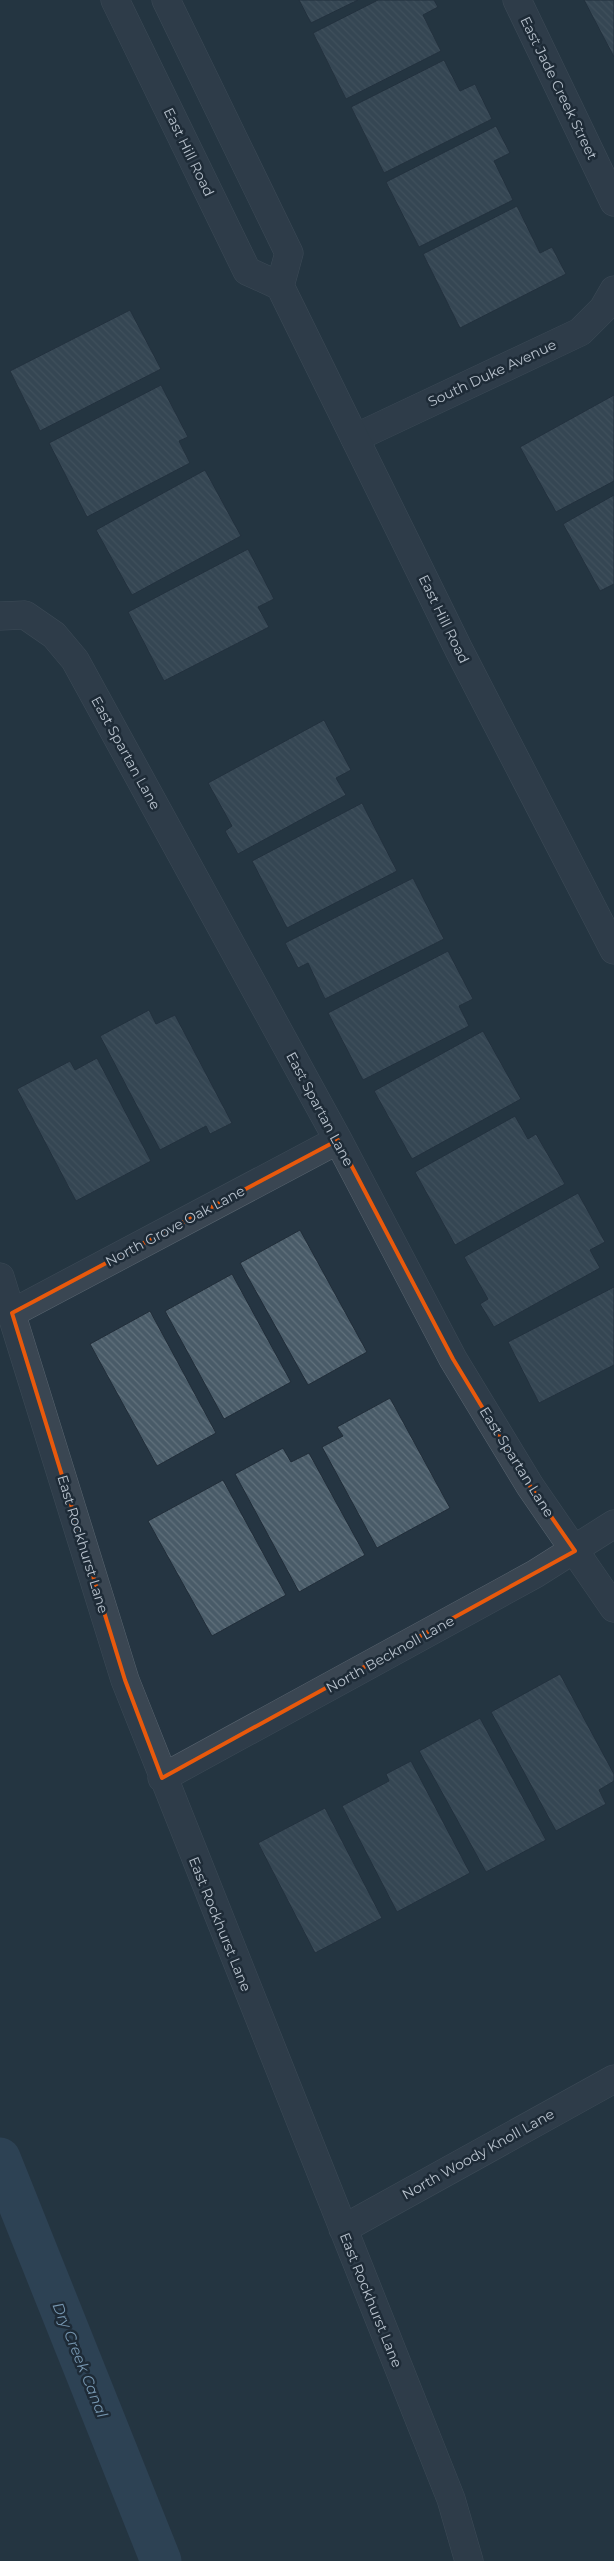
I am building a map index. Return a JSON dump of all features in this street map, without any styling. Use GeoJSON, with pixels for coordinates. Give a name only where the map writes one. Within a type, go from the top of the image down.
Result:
{"type":"FeatureCollection","features":[{"type":"Feature","properties":{"kind":"street","name":"East Hill Road"},"geometry":{"type":"LineString","coordinates":[[115,0],[248,272],[280,286],[459,650],[614,950]]}},
{"type":"Feature","properties":{"kind":"street"},"geometry":{"type":"LineString","coordinates":[[166,0],[289,253],[280,286]]}},
{"type":"Feature","properties":{"kind":"street","name":"East Jade Creek Street"},"geometry":{"type":"LineString","coordinates":[[517,0],[614,202]]}},
{"type":"Feature","properties":{"kind":"street","name":"South Duke Avenue"},"geometry":{"type":"LineString","coordinates":[[355,438],[580,332],[604,309],[614,290]]}},
{"type":"Feature","properties":{"kind":"street","name":"East Spartan Lane"},"geometry":{"type":"LineString","coordinates":[[12,616],[54,635],[75,660],[338,1140],[454,1359],[530,1486],[614,1608]]}},
{"type":"Feature","properties":{"kind":"street","name":"North Grove Oak Lane"},"geometry":{"type":"LineString","coordinates":[[12,1313],[338,1140]]}},
{"type":"Feature","properties":{"kind":"street","name":"East Rockhurst Lane"},"geometry":{"type":"LineString","coordinates":[[0,1277],[124,1680],[451,2499],[469,2561]]}},
{"type":"Feature","properties":{"kind":"street","name":"North Becknoll Lane"},"geometry":{"type":"LineString","coordinates":[[162,1778],[575,1551],[614,1524]]}},
{"type":"Feature","properties":{"kind":"street","name":"North Woody Knoll Lane"},"geometry":{"type":"LineString","coordinates":[[343,2229],[614,2079]]}},
{"type":"Feature","properties":{"kind":"highlighted area"},"geometry":{"type":"Polygon","coordinates":[[[338,1140],[453,1359],[530,1486],[575,1551],[162,1778],[125,1680],[12,1313],[338,1140]]]}},
{"type":"Feature","properties":{"kind":"building"},"geometry":{"type":"Polygon","coordinates":[[[299,0],[358,0],[311,23],[299,0]]]}},
{"type":"Feature","properties":{"kind":"building"},"geometry":{"type":"Polygon","coordinates":[[[378,0],[434,0],[438,7],[423,15],[441,51],[346,99],[313,33],[378,0]]]}},
{"type":"Feature","properties":{"kind":"building"},"geometry":{"type":"Polygon","coordinates":[[[584,0],[614,0],[614,57],[584,0]]]}},
{"type":"Feature","properties":{"kind":"building"},"geometry":{"type":"Polygon","coordinates":[[[444,60],[460,91],[475,84],[492,119],[384,173],[351,107],[444,60]]]}},
{"type":"Feature","properties":{"kind":"building"},"geometry":{"type":"Polygon","coordinates":[[[496,126],[510,153],[494,161],[513,200],[419,247],[386,182],[496,126]]]}},
{"type":"Feature","properties":{"kind":"building"},"geometry":{"type":"Polygon","coordinates":[[[517,206],[540,253],[552,247],[566,274],[460,328],[423,254],[517,206]]]}},
{"type":"Feature","properties":{"kind":"building"},"geometry":{"type":"Polygon","coordinates":[[[130,310],[161,369],[40,431],[10,371],[130,310]]]}},
{"type":"Feature","properties":{"kind":"building"},"geometry":{"type":"Polygon","coordinates":[[[161,385],[188,437],[179,441],[190,463],[87,517],[49,443],[161,385]]]}},
{"type":"Feature","properties":{"kind":"building"},"geometry":{"type":"Polygon","coordinates":[[[614,395],[614,481],[556,512],[520,447],[614,395]]]}},
{"type":"Feature","properties":{"kind":"building"},"geometry":{"type":"Polygon","coordinates":[[[205,470],[241,536],[132,595],[96,530],[205,470]]]}},
{"type":"Feature","properties":{"kind":"building"},"geometry":{"type":"Polygon","coordinates":[[[614,495],[614,584],[600,591],[563,524],[614,495]]]}},
{"type":"Feature","properties":{"kind":"building"},"geometry":{"type":"Polygon","coordinates":[[[248,549],[274,599],[258,607],[269,627],[164,681],[128,612],[248,549]]]}},
{"type":"Feature","properties":{"kind":"building"},"geometry":{"type":"Polygon","coordinates":[[[324,720],[351,770],[336,778],[346,795],[238,854],[225,831],[232,826],[208,783],[324,720]]]}},
{"type":"Feature","properties":{"kind":"building"},"geometry":{"type":"Polygon","coordinates":[[[362,803],[397,871],[287,928],[252,861],[362,803]]]}},
{"type":"Feature","properties":{"kind":"building"},"geometry":{"type":"Polygon","coordinates":[[[413,878],[444,939],[325,999],[308,963],[298,968],[285,943],[413,878]]]}},
{"type":"Feature","properties":{"kind":"building"},"geometry":{"type":"Polygon","coordinates":[[[448,951],[473,999],[459,1006],[469,1026],[363,1080],[328,1013],[448,951]]]}},
{"type":"Feature","properties":{"kind":"building"},"geometry":{"type":"Polygon","coordinates":[[[149,1010],[156,1024],[175,1015],[232,1123],[210,1134],[206,1126],[160,1150],[100,1036],[149,1010]]]}},
{"type":"Feature","properties":{"kind":"building"},"geometry":{"type":"Polygon","coordinates":[[[483,1031],[521,1099],[412,1159],[374,1091],[483,1031]]]}},
{"type":"Feature","properties":{"kind":"building"},"geometry":{"type":"Polygon","coordinates":[[[97,1058],[151,1161],[76,1201],[17,1089],[70,1061],[75,1070],[97,1058]]]}},
{"type":"Feature","properties":{"kind":"building"},"geometry":{"type":"Polygon","coordinates":[[[515,1116],[528,1139],[536,1134],[565,1184],[455,1245],[415,1172],[515,1116]]]}},
{"type":"Feature","properties":{"kind":"building"},"geometry":{"type":"Polygon","coordinates":[[[578,1193],[605,1242],[590,1250],[600,1268],[494,1327],[480,1304],[488,1299],[464,1257],[578,1193]]]}},
{"type":"Feature","properties":{"kind":"building"},"geometry":{"type":"Polygon","coordinates":[[[300,1230],[367,1352],[308,1385],[240,1263],[300,1230]]]}},
{"type":"Feature","properties":{"kind":"building"},"geometry":{"type":"Polygon","coordinates":[[[232,1274],[291,1382],[224,1419],[165,1311],[232,1274]]]}},
{"type":"Feature","properties":{"kind":"building"},"geometry":{"type":"Polygon","coordinates":[[[614,1287],[614,1365],[539,1403],[508,1342],[614,1287]]]}},
{"type":"Feature","properties":{"kind":"building"},"geometry":{"type":"Polygon","coordinates":[[[150,1311],[216,1433],[157,1466],[90,1344],[150,1311]]]}},
{"type":"Feature","properties":{"kind":"building"},"geometry":{"type":"Polygon","coordinates":[[[390,1398],[450,1508],[377,1548],[322,1447],[343,1436],[337,1427],[390,1398]]]}},
{"type":"Feature","properties":{"kind":"building"},"geometry":{"type":"Polygon","coordinates":[[[283,1448],[291,1462],[309,1453],[365,1555],[299,1592],[235,1474],[283,1448]]]}},
{"type":"Feature","properties":{"kind":"building"},"geometry":{"type":"Polygon","coordinates":[[[223,1480],[286,1595],[212,1636],[148,1521],[223,1480]]]}},
{"type":"Feature","properties":{"kind":"building"},"geometry":{"type":"Polygon","coordinates":[[[560,1674],[614,1774],[614,1781],[599,1790],[606,1804],[556,1831],[491,1712],[560,1674]]]}},
{"type":"Feature","properties":{"kind":"building"},"geometry":{"type":"Polygon","coordinates":[[[480,1718],[546,1840],[486,1872],[419,1751],[480,1718]]]}},
{"type":"Feature","properties":{"kind":"building"},"geometry":{"type":"Polygon","coordinates":[[[411,1761],[470,1873],[397,1912],[342,1806],[389,1781],[386,1774],[411,1761]]]}},
{"type":"Feature","properties":{"kind":"building"},"geometry":{"type":"Polygon","coordinates":[[[325,1808],[382,1918],[315,1953],[258,1843],[325,1808]]]}},
{"type":"Feature","properties":{"kind":"waterway","name":"Dry Creek Canal"},"geometry":{"type":"LineString","coordinates":[[0,2158],[161,2561]]}}]}
